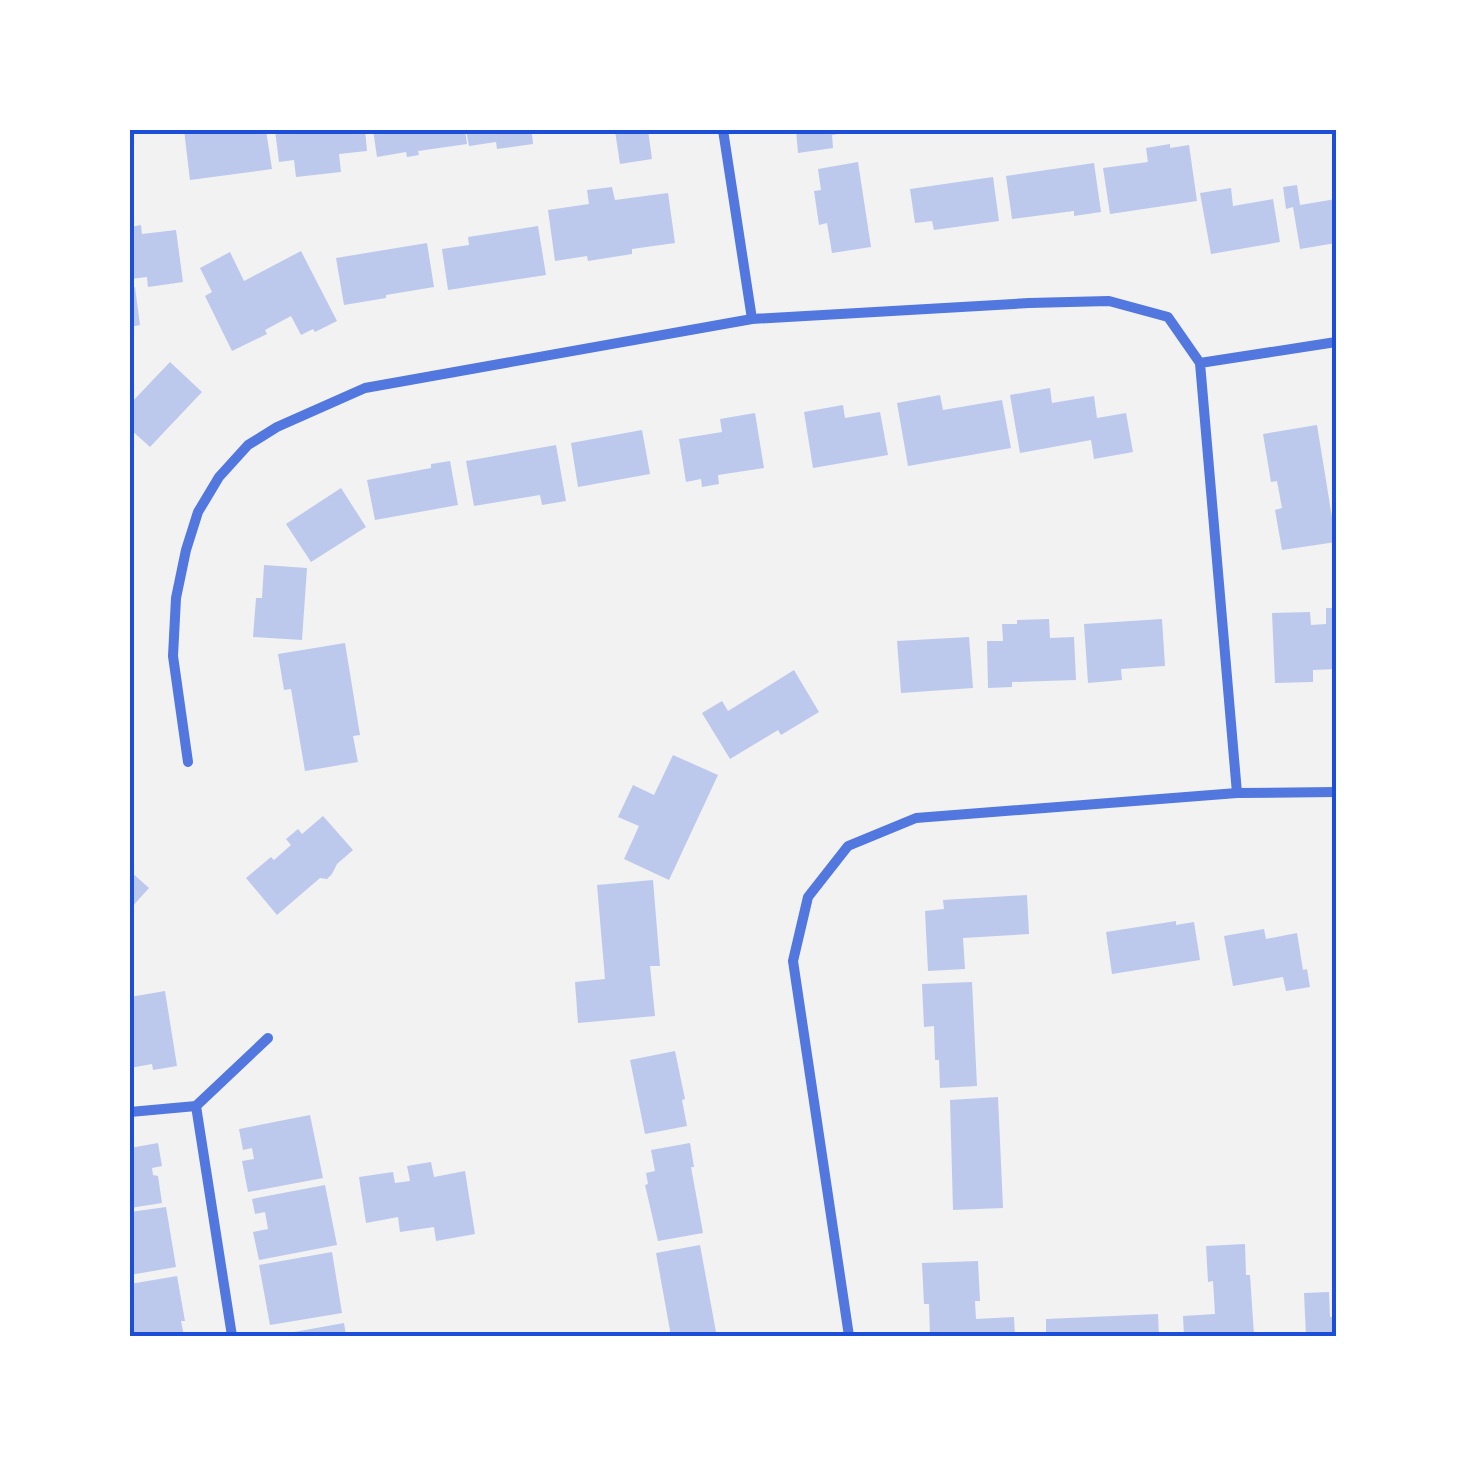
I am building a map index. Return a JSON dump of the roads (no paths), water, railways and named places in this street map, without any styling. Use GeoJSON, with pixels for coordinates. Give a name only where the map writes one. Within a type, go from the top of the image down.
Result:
{"type":"FeatureCollection","features":[{"type":"Feature","properties":{"kind":"street"},"geometry":{"type":"LineString","coordinates":[[723,130],[752,319]]}},
{"type":"Feature","properties":{"kind":"street"},"geometry":{"type":"LineString","coordinates":[[188,762],[173,656],[176,598],[186,550],[198,512],[219,478],[248,445],[277,427],[364,388],[752,319],[1109,301],[1168,317],[1200,363],[1237,793]]}},
{"type":"Feature","properties":{"kind":"street"},"geometry":{"type":"LineString","coordinates":[[1200,363],[1336,342]]}},
{"type":"Feature","properties":{"kind":"street"},"geometry":{"type":"LineString","coordinates":[[849,1336],[792,961],[808,897],[848,846],[916,818],[1237,793],[1336,792]]}},
{"type":"Feature","properties":{"kind":"street"},"geometry":{"type":"LineString","coordinates":[[130,1112],[196,1106],[268,1038]]}},
{"type":"Feature","properties":{"kind":"street"},"geometry":{"type":"LineString","coordinates":[[196,1106],[232,1336]]}}]}
